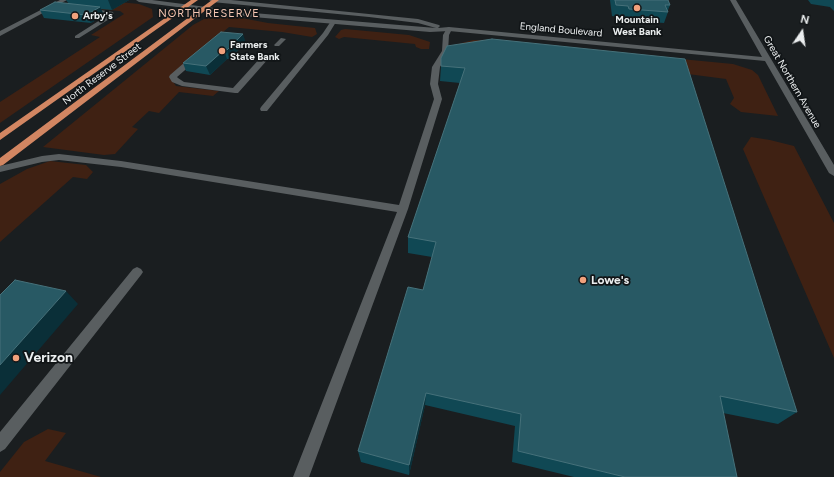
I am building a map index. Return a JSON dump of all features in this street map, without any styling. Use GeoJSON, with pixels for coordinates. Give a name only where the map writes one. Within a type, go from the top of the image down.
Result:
{"type":"FeatureCollection","features":[{"type":"Feature","properties":{"kind":"highway","name":"North Reserve Street"},"geometry":{"type":"LineString","coordinates":[[0,137],[196,0]]}},
{"type":"Feature","properties":{"kind":"highway","name":"North Reserve Street"},"geometry":{"type":"LineString","coordinates":[[0,163],[216,0]]}},
{"type":"Feature","properties":{"kind":"street"},"geometry":{"type":"LineString","coordinates":[[0,34],[64,0]]}},
{"type":"Feature","properties":{"kind":"street","name":"England Boulevard"},"geometry":{"type":"LineString","coordinates":[[139,0],[186,6],[204,10],[430,30],[449,30],[766,59]]}},
{"type":"Feature","properties":{"kind":"street","name":"England Boulevard"},"geometry":{"type":"LineString","coordinates":[[212,0],[369,14],[418,21],[449,30]]}},
{"type":"Feature","properties":{"kind":"street","name":"Great Northern Avenue"},"geometry":{"type":"LineString","coordinates":[[733,0],[766,59],[834,173]]}},
{"type":"Feature","properties":{"kind":"street"},"geometry":{"type":"LineString","coordinates":[[53,6],[68,8]]}},
{"type":"Feature","properties":{"kind":"street"},"geometry":{"type":"LineString","coordinates":[[77,37],[111,16],[111,13],[83,9]]}},
{"type":"Feature","properties":{"kind":"street"},"geometry":{"type":"LineString","coordinates":[[264,109],[326,34],[333,22]]}},
{"type":"Feature","properties":{"kind":"street"},"geometry":{"type":"LineString","coordinates":[[301,477],[403,209],[438,99],[434,84],[436,67],[445,52],[446,36],[449,30]]}},
{"type":"Feature","properties":{"kind":"street"},"geometry":{"type":"LineString","coordinates":[[277,45],[283,38]]}},
{"type":"Feature","properties":{"kind":"street"},"geometry":{"type":"LineString","coordinates":[[201,53],[173,77],[175,80],[182,84],[234,91],[265,58]]}},
{"type":"Feature","properties":{"kind":"street"},"geometry":{"type":"LineString","coordinates":[[0,169],[42,158],[59,157],[121,164],[403,209]]}},
{"type":"Feature","properties":{"kind":"street"},"geometry":{"type":"LineString","coordinates":[[0,444],[137,272]]}},
{"type":"Feature","properties":{"kind":"shaded area"},"geometry":{"type":"Polygon","coordinates":[[[72,0],[99,0],[139,4],[152,9],[153,17],[0,123],[0,102],[100,37],[91,35],[124,14],[120,11],[64,6],[72,0]]]}},
{"type":"Feature","properties":{"kind":"shaded area"},"geometry":{"type":"Polygon","coordinates":[[[218,16],[231,16],[268,23],[315,28],[317,34],[312,37],[282,32],[229,27],[170,77],[176,86],[219,91],[213,96],[179,92],[159,113],[149,111],[132,127],[138,129],[115,154],[104,155],[43,147],[193,25],[204,19],[218,16]]]}},
{"type":"Feature","properties":{"kind":"shaded area"},"geometry":{"type":"Polygon","coordinates":[[[345,29],[409,35],[430,42],[429,49],[421,49],[416,47],[415,44],[344,37],[339,39],[335,37],[341,30],[345,29]]]}},
{"type":"Feature","properties":{"kind":"shaded area"},"geometry":{"type":"Polygon","coordinates":[[[473,40],[733,64],[752,70],[758,75],[778,116],[741,112],[730,104],[734,98],[726,79],[458,44],[473,40]]]}},
{"type":"Feature","properties":{"kind":"shaded area"},"geometry":{"type":"Polygon","coordinates":[[[751,137],[794,146],[834,223],[834,358],[743,149],[751,137]]]}},
{"type":"Feature","properties":{"kind":"shaded area"},"geometry":{"type":"Polygon","coordinates":[[[50,161],[86,165],[93,172],[87,179],[73,177],[0,242],[0,184],[27,169],[50,161]]]}},
{"type":"Feature","properties":{"kind":"shaded area"},"geometry":{"type":"Polygon","coordinates":[[[48,429],[66,433],[45,461],[101,477],[0,477],[0,472],[24,442],[48,429]]]}},
{"type":"Feature","properties":{"kind":"building"},"geometry":{"type":"Polygon","coordinates":[[[615,0],[668,0],[670,5],[665,5],[668,12],[629,9],[628,6],[616,5],[615,0]]]}},
{"type":"Feature","properties":{"kind":"building"},"geometry":{"type":"Polygon","coordinates":[[[55,2],[100,7],[86,15],[40,10],[55,2]]]}},
{"type":"Feature","properties":{"kind":"building"},"geometry":{"type":"Polygon","coordinates":[[[221,32],[243,34],[227,50],[224,50],[206,66],[183,63],[221,32]]]}},
{"type":"Feature","properties":{"kind":"building","name":"Lowe's"},"geometry":{"type":"Polygon","coordinates":[[[492,39],[685,59],[797,412],[720,396],[737,477],[625,477],[518,451],[521,414],[426,393],[409,465],[358,451],[408,287],[423,290],[436,242],[408,237],[465,68],[441,66],[441,58],[447,46],[492,39]]]}},
{"type":"Feature","properties":{"kind":"building"},"geometry":{"type":"Polygon","coordinates":[[[15,280],[66,291],[0,365],[0,295],[15,280]]]}},
{"type":"Feature","properties":{"kind":"place","name":"Mountain West Bank"},"geometry":{"type":"Point","coordinates":[637,8]}},
{"type":"Feature","properties":{"kind":"place","name":"Arby's"},"geometry":{"type":"Point","coordinates":[75,16]}},
{"type":"Feature","properties":{"kind":"place","name":"Farmers State Bank"},"geometry":{"type":"Point","coordinates":[222,51]}},
{"type":"Feature","properties":{"kind":"place","name":"Lowe's"},"geometry":{"type":"Point","coordinates":[583,280]}},
{"type":"Feature","properties":{"kind":"place","name":"Verizon"},"geometry":{"type":"Point","coordinates":[16,358]}},
{"type":"Feature","properties":{"kind":"district","name":"NORTH RESERVE"},"geometry":{"type":"Point","coordinates":[209,14]}}]}
